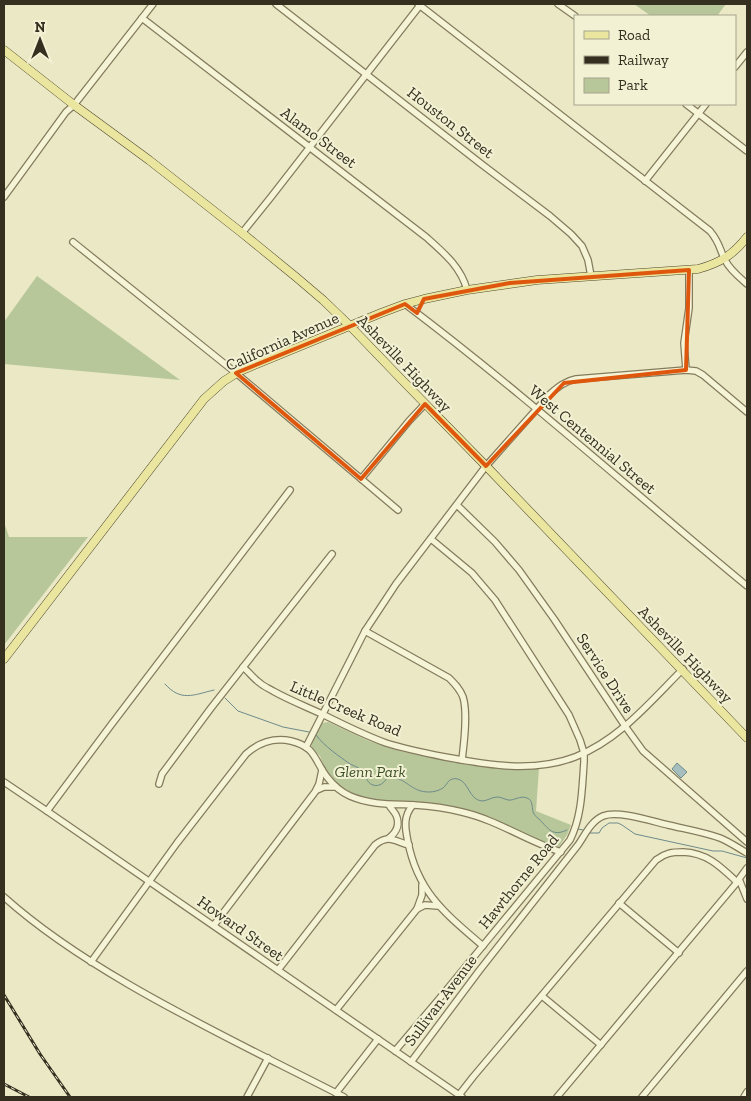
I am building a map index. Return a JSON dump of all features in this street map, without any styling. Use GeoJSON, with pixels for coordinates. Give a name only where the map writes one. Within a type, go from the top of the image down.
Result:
{"type":"FeatureCollection","features":[{"type":"Feature","properties":{"kind":"main road","name":"Asheville Highway"},"geometry":{"type":"LineString","coordinates":[[4,50],[242,233],[323,300],[486,466],[747,738]]}},
{"type":"Feature","properties":{"kind":"main road","name":"California Avenue"},"geometry":{"type":"LineString","coordinates":[[4,659],[204,399],[236,373],[405,304],[467,290],[537,280],[689,270],[706,267],[733,253],[747,237]]}},
{"type":"Feature","properties":{"kind":"street"},"geometry":{"type":"LineString","coordinates":[[4,197],[66,112],[74,105],[153,4]]}},
{"type":"Feature","properties":{"kind":"street","name":"Houston Street"},"geometry":{"type":"LineString","coordinates":[[276,4],[572,234],[585,253],[591,276]]}},
{"type":"Feature","properties":{"kind":"street"},"geometry":{"type":"LineString","coordinates":[[242,233],[420,4],[710,231],[718,241],[728,266],[747,284]]}},
{"type":"Feature","properties":{"kind":"street"},"geometry":{"type":"LineString","coordinates":[[558,4],[574,15]]}},
{"type":"Feature","properties":{"kind":"street","name":"Alamo Street"},"geometry":{"type":"LineString","coordinates":[[142,18],[439,249],[459,271],[467,290]]}},
{"type":"Feature","properties":{"kind":"street"},"geometry":{"type":"LineString","coordinates":[[736,66],[747,52]]}},
{"type":"Feature","properties":{"kind":"street"},"geometry":{"type":"LineString","coordinates":[[687,105],[747,151]]}},
{"type":"Feature","properties":{"kind":"street"},"geometry":{"type":"LineString","coordinates":[[646,181],[705,105]]}},
{"type":"Feature","properties":{"kind":"street"},"geometry":{"type":"LineString","coordinates":[[73,242],[236,373],[398,510]]}},
{"type":"Feature","properties":{"kind":"street"},"geometry":{"type":"LineString","coordinates":[[686,370],[684,343],[689,308],[689,270]]}},
{"type":"Feature","properties":{"kind":"street"},"geometry":{"type":"LineString","coordinates":[[419,315],[419,309],[424,299]]}},
{"type":"Feature","properties":{"kind":"street","name":"West Centennial Street"},"geometry":{"type":"LineString","coordinates":[[405,304],[537,409],[747,586]]}},
{"type":"Feature","properties":{"kind":"street"},"geometry":{"type":"LineString","coordinates":[[306,747],[365,631],[396,584],[486,466],[559,386],[576,379],[686,370],[696,371],[747,412]]}},
{"type":"Feature","properties":{"kind":"street"},"geometry":{"type":"LineString","coordinates":[[361,478],[425,404]]}},
{"type":"Feature","properties":{"kind":"street"},"geometry":{"type":"LineString","coordinates":[[48,811],[290,490]]}},
{"type":"Feature","properties":{"kind":"street","name":"Service Drive"},"geometry":{"type":"LineString","coordinates":[[457,505],[495,542],[519,570],[625,726],[649,757],[747,842]]}},
{"type":"Feature","properties":{"kind":"street","name":"Hawthorne Road"},"geometry":{"type":"LineString","coordinates":[[395,1051],[570,840],[577,824],[582,793],[584,753],[569,715],[495,600],[472,573],[431,539]]}},
{"type":"Feature","properties":{"kind":"street"},"geometry":{"type":"LineString","coordinates":[[159,784],[162,774],[332,554]]}},
{"type":"Feature","properties":{"kind":"street"},"geometry":{"type":"LineString","coordinates":[[365,631],[449,678],[455,684],[464,706],[465,732],[462,760]]}},
{"type":"Feature","properties":{"kind":"street","name":"Little Creek Road"},"geometry":{"type":"LineString","coordinates":[[244,667],[260,684],[287,699],[387,743],[462,760],[501,765],[535,766],[556,763],[584,753],[605,741],[625,726],[682,669]]}},
{"type":"Feature","properties":{"kind":"street"},"geometry":{"type":"LineString","coordinates":[[91,962],[246,754],[264,742],[278,739],[293,741],[306,747],[315,755],[322,770],[336,787],[359,800],[389,805],[450,810],[478,816],[540,845],[561,852]]}},
{"type":"Feature","properties":{"kind":"street"},"geometry":{"type":"LineString","coordinates":[[214,925],[317,790],[322,770]]}},
{"type":"Feature","properties":{"kind":"street","name":"Howard Street"},"geometry":{"type":"LineString","coordinates":[[4,782],[460,1096]]}},
{"type":"Feature","properties":{"kind":"street"},"geometry":{"type":"LineString","coordinates":[[317,790],[328,786],[336,787]]}},
{"type":"Feature","properties":{"kind":"street"},"geometry":{"type":"LineString","coordinates":[[278,970],[375,845],[389,838],[396,830],[398,822],[389,805]]}},
{"type":"Feature","properties":{"kind":"street"},"geometry":{"type":"LineString","coordinates":[[413,806],[406,820],[408,845],[421,881],[438,906],[483,946]]}},
{"type":"Feature","properties":{"kind":"street","name":"Sullivan Avenue"},"geometry":{"type":"LineString","coordinates":[[411,1062],[479,971],[598,819],[614,814],[648,820],[718,838],[747,853]]}},
{"type":"Feature","properties":{"kind":"street"},"geometry":{"type":"LineString","coordinates":[[389,838],[408,845]]}},
{"type":"Feature","properties":{"kind":"street"},"geometry":{"type":"LineString","coordinates":[[460,1096],[619,903],[661,856],[672,852],[686,852],[703,856],[714,862],[738,881],[747,899]]}},
{"type":"Feature","properties":{"kind":"street"},"geometry":{"type":"LineString","coordinates":[[557,1097],[679,953],[747,868]]}},
{"type":"Feature","properties":{"kind":"street"},"geometry":{"type":"LineString","coordinates":[[336,1010],[417,909],[422,895],[421,881]]}},
{"type":"Feature","properties":{"kind":"street"},"geometry":{"type":"LineString","coordinates":[[4,898],[34,923],[91,962],[176,1011],[344,1097]]}},
{"type":"Feature","properties":{"kind":"street"},"geometry":{"type":"LineString","coordinates":[[619,903],[679,953]]}},
{"type":"Feature","properties":{"kind":"street"},"geometry":{"type":"LineString","coordinates":[[417,909],[425,905],[438,906]]}},
{"type":"Feature","properties":{"kind":"street"},"geometry":{"type":"LineString","coordinates":[[642,1097],[747,971]]}},
{"type":"Feature","properties":{"kind":"street"},"geometry":{"type":"LineString","coordinates":[[542,996],[601,1045]]}},
{"type":"Feature","properties":{"kind":"street"},"geometry":{"type":"LineString","coordinates":[[336,1093],[378,1039]]}},
{"type":"Feature","properties":{"kind":"street"},"geometry":{"type":"LineString","coordinates":[[247,1097],[268,1058]]}},
{"type":"Feature","properties":{"kind":"street"},"geometry":{"type":"LineString","coordinates":[[744,1097],[747,1092]]}},
{"type":"Feature","properties":{"kind":"highlighted area"},"geometry":{"type":"Polygon","coordinates":[[[689,270],[686,370],[564,383],[486,466],[425,404],[361,479],[236,373],[405,304],[417,313],[424,299],[510,283],[689,270]]]}},
{"type":"Feature","properties":{"kind":"green space"},"geometry":{"type":"Polygon","coordinates":[[[634,4],[726,4],[718,15],[650,15],[634,4]]]}},
{"type":"Feature","properties":{"kind":"green space"},"geometry":{"type":"Polygon","coordinates":[[[37,276],[180,380],[4,364],[4,322],[37,276]]]}},
{"type":"Feature","properties":{"kind":"green space"},"geometry":{"type":"Polygon","coordinates":[[[4,522],[9,537],[88,537],[4,645],[4,522]]]}},
{"type":"Feature","properties":{"kind":"green space","name":"Glenn Park"},"geometry":{"type":"Polygon","coordinates":[[[328,722],[369,741],[400,751],[432,758],[477,765],[539,768],[536,811],[571,825],[567,835],[558,848],[533,839],[490,817],[461,809],[436,804],[382,801],[360,797],[340,786],[330,777],[320,756],[312,748],[311,742],[322,723],[328,722]]]}},
{"type":"Feature","properties":{"kind":"water"},"geometry":{"type":"Polygon","coordinates":[[[677,763],[687,772],[681,778],[672,769],[677,763]]]}},
{"type":"Feature","properties":{"kind":"waterway"},"geometry":{"type":"LineString","coordinates":[[165,684],[176,693],[188,696],[214,690]]}},
{"type":"Feature","properties":{"kind":"waterway"},"geometry":{"type":"LineString","coordinates":[[225,698],[238,711],[283,727],[309,732]]}},
{"type":"Feature","properties":{"kind":"waterway"},"geometry":{"type":"LineString","coordinates":[[316,735],[332,751],[360,769],[373,785],[379,785],[387,778],[392,777],[424,792],[429,792],[443,788],[452,779],[458,779],[465,784],[474,798],[478,800],[484,801],[497,797],[508,800],[522,797],[527,798],[532,803],[534,815],[548,829],[558,833],[567,830]]}},
{"type":"Feature","properties":{"kind":"waterway"},"geometry":{"type":"LineString","coordinates":[[589,833],[599,833],[609,823],[618,823],[635,834],[713,851],[722,851],[747,858]]}},
{"type":"Feature","properties":{"kind":"waterway"},"geometry":{"type":"LineString","coordinates":[[578,829],[583,830]]}},
{"type":"Feature","properties":{"kind":"railway"},"geometry":{"type":"LineString","coordinates":[[4,995],[40,1054],[70,1097]]}},
{"type":"Feature","properties":{"kind":"railway"},"geometry":{"type":"LineString","coordinates":[[4,1084],[29,1097]]}}]}
